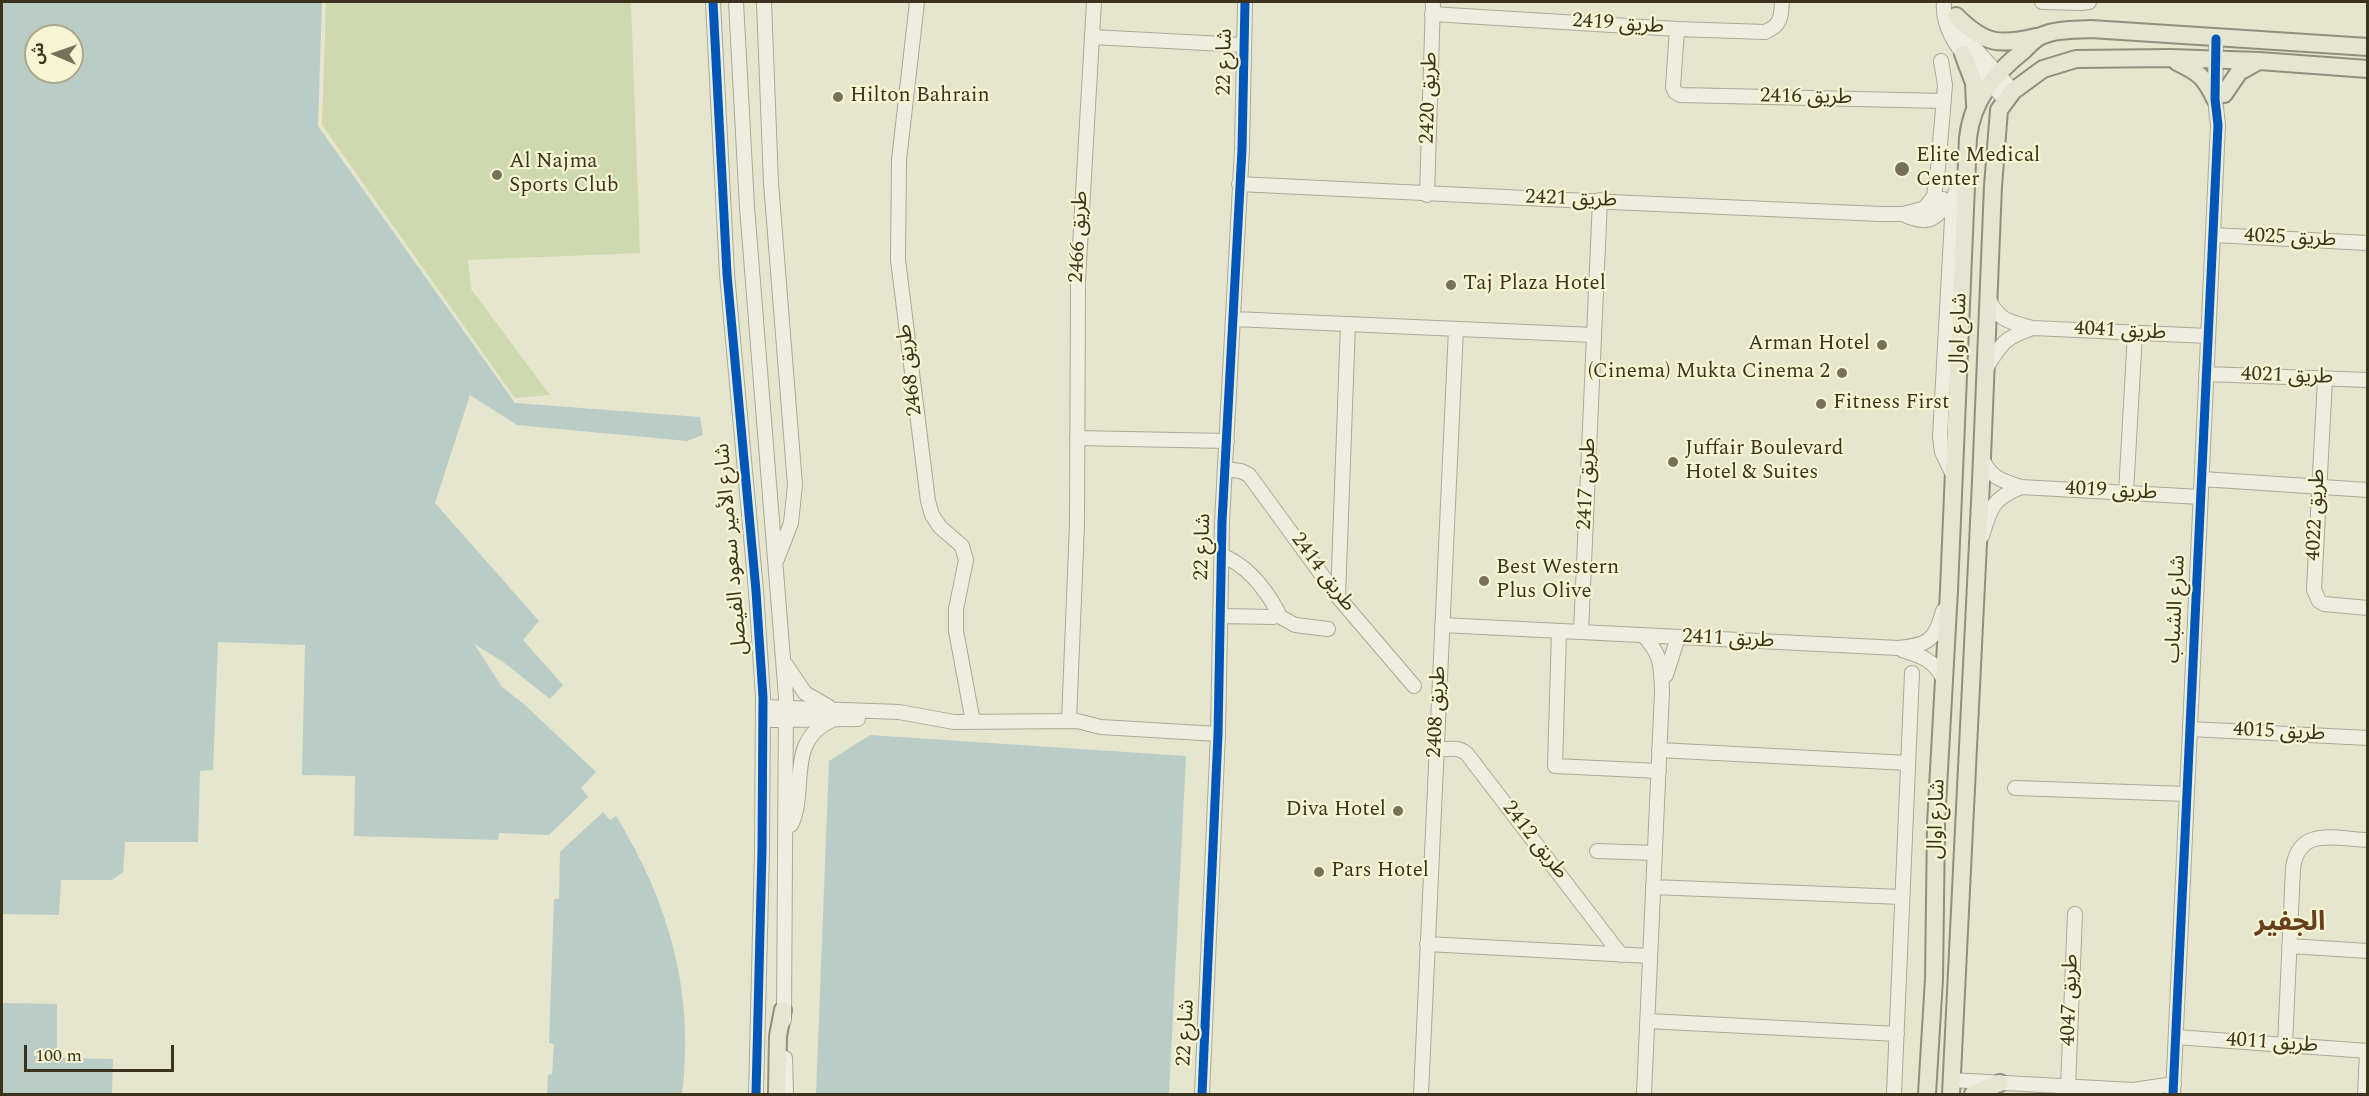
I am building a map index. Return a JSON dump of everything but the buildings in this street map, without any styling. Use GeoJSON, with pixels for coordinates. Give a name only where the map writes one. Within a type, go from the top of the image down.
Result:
{"type":"FeatureCollection","features":[{"type":"Feature","properties":{"kind":"main road"},"geometry":{"type":"LineString","coordinates":[[1950,6],[1974,33],[1994,42],[2012,43],[2040,36]]}},
{"type":"Feature","properties":{"kind":"main road","name":"شارع اوال"},"geometry":{"type":"LineString","coordinates":[[1927,1095],[1934,979],[1936,824],[1949,590],[1966,175],[1970,122],[1976,106],[1993,77],[2040,36],[2059,31],[2091,29],[2367,47]]}},
{"type":"Feature","properties":{"kind":"main road"},"geometry":{"type":"LineString","coordinates":[[1963,54],[1974,83],[1976,106]]}},
{"type":"Feature","properties":{"kind":"main road"},"geometry":{"type":"LineString","coordinates":[[2170,58],[2200,75],[2219,96],[2239,72],[2259,61]]}},
{"type":"Feature","properties":{"kind":"main road"},"geometry":{"type":"LineString","coordinates":[[2009,96],[2043,69],[2076,59],[2170,58],[2259,61],[2367,69]]}},
{"type":"Feature","properties":{"kind":"main road","name":"شارع اوال"},"geometry":{"type":"LineString","coordinates":[[1951,1087],[1996,135],[1999,110],[2009,96]]}},
{"type":"Feature","properties":{"kind":"main road"},"geometry":{"type":"LineString","coordinates":[[1934,979],[1941,995],[1943,1064],[1951,1087]]}},
{"type":"Feature","properties":{"kind":"main road"},"geometry":{"type":"LineString","coordinates":[[777,1095],[778,1036],[783,1010]]}},
{"type":"Feature","properties":{"kind":"main road"},"geometry":{"type":"LineString","coordinates":[[1973,1095],[2000,1083]]}},
{"type":"Feature","properties":{"kind":"street","name":"شارع الأمير سعود الفيصل"},"geometry":{"type":"LineString","coordinates":[[713,2],[727,274],[756,591],[763,714],[756,1095]]}},
{"type":"Feature","properties":{"kind":"street","name":"شارع الأمير سعود الفيصل"},"geometry":{"type":"LineString","coordinates":[[736,2],[747,207],[787,714],[783,1010],[786,1095]]}},
{"type":"Feature","properties":{"kind":"street"},"geometry":{"type":"LineString","coordinates":[[764,2],[771,183],[795,485],[792,523],[776,561]]}},
{"type":"Feature","properties":{"kind":"street","name":"طريق 2468"},"geometry":{"type":"LineString","coordinates":[[917,2],[899,160],[898,260],[928,501],[932,515],[940,526],[962,546],[966,560],[956,609],[956,631],[974,722]]}},
{"type":"Feature","properties":{"kind":"street","name":"طريق 2466"},"geometry":{"type":"LineString","coordinates":[[1069,721],[1076,535],[1078,280],[1094,2]]}},
{"type":"Feature","properties":{"kind":"street","name":"شارع 22"},"geometry":{"type":"LineString","coordinates":[[1202,1095],[1218,734],[1221,555],[1234,319],[1245,2]]}},
{"type":"Feature","properties":{"kind":"street","name":"طريق 2419"},"geometry":{"type":"LineString","coordinates":[[1432,8],[1677,29],[1765,32],[1776,27],[1782,16],[1782,2]]}},
{"type":"Feature","properties":{"kind":"street"},"geometry":{"type":"LineString","coordinates":[[2042,2],[2089,2]]}},
{"type":"Feature","properties":{"kind":"street"},"geometry":{"type":"LineString","coordinates":[[1950,6],[1946,21],[1963,54],[1993,77]]}},
{"type":"Feature","properties":{"kind":"street"},"geometry":{"type":"LineString","coordinates":[[1950,6],[1971,44],[2009,96]]}},
{"type":"Feature","properties":{"kind":"street","name":"طريق 2420"},"geometry":{"type":"LineString","coordinates":[[1427,195],[1432,8]]}},
{"type":"Feature","properties":{"kind":"street","name":"طريق 2416"},"geometry":{"type":"LineString","coordinates":[[1677,29],[1673,87],[1680,95],[1944,101]]}},
{"type":"Feature","properties":{"kind":"street"},"geometry":{"type":"LineString","coordinates":[[2347,47],[2367,36]]}},
{"type":"Feature","properties":{"kind":"street"},"geometry":{"type":"LineString","coordinates":[[1092,37],[1243,45]]}},
{"type":"Feature","properties":{"kind":"street","name":"شارع الشباب"},"geometry":{"type":"LineString","coordinates":[[2174,1089],[2221,39]]}},
{"type":"Feature","properties":{"kind":"street","name":"طريق 2421"},"geometry":{"type":"LineString","coordinates":[[1924,209],[1934,196],[1938,168],[1944,101],[1944,76],[1941,61]]}},
{"type":"Feature","properties":{"kind":"street","name":"طريق 2421"},"geometry":{"type":"LineString","coordinates":[[1938,168],[1948,202],[1940,445],[1954,477]]}},
{"type":"Feature","properties":{"kind":"street","name":"طريق 2421"},"geometry":{"type":"LineString","coordinates":[[1903,214],[1915,220],[1926,221],[1936,216],[1966,175]]}},
{"type":"Feature","properties":{"kind":"street","name":"طريق 2421"},"geometry":{"type":"LineString","coordinates":[[1239,184],[1427,195],[1600,200],[1903,214],[1948,202]]}},
{"type":"Feature","properties":{"kind":"street","name":"طريق 2417"},"geometry":{"type":"LineString","coordinates":[[1581,632],[1600,200]]}},
{"type":"Feature","properties":{"kind":"street","name":"طريق 4025"},"geometry":{"type":"LineString","coordinates":[[2213,236],[2367,243]]}},
{"type":"Feature","properties":{"kind":"street","name":"طريق 4041"},"geometry":{"type":"LineString","coordinates":[[1989,300],[1996,313],[2008,321],[2033,328],[2208,336]]}},
{"type":"Feature","properties":{"kind":"street"},"geometry":{"type":"LineString","coordinates":[[1234,319],[1594,335]]}},
{"type":"Feature","properties":{"kind":"street"},"geometry":{"type":"LineString","coordinates":[[1338,597],[1348,324]]}},
{"type":"Feature","properties":{"kind":"street","name":"طريق 4041"},"geometry":{"type":"LineString","coordinates":[[1986,368],[2003,342],[2014,334],[2033,328]]}},
{"type":"Feature","properties":{"kind":"street","name":"طريق 2408"},"geometry":{"type":"LineString","coordinates":[[1420,1095],[1456,329]]}},
{"type":"Feature","properties":{"kind":"street"},"geometry":{"type":"LineString","coordinates":[[2126,493],[2135,333]]}},
{"type":"Feature","properties":{"kind":"street","name":"طريق 4021"},"geometry":{"type":"LineString","coordinates":[[2206,374],[2367,380]]}},
{"type":"Feature","properties":{"kind":"street","name":"طريق 4022"},"geometry":{"type":"LineString","coordinates":[[2325,379],[2313,583],[2319,601],[2331,606],[2367,608]]}},
{"type":"Feature","properties":{"kind":"street"},"geometry":{"type":"LineString","coordinates":[[1077,438],[1227,441]]}},
{"type":"Feature","properties":{"kind":"street","name":"طريق 4019"},"geometry":{"type":"LineString","coordinates":[[1982,458],[1988,472],[1996,478],[2021,487],[2201,497]]}},
{"type":"Feature","properties":{"kind":"street","name":"طريق 2414"},"geometry":{"type":"LineString","coordinates":[[1225,469],[1241,471],[1249,475],[1338,597],[1414,686]]}},
{"type":"Feature","properties":{"kind":"street"},"geometry":{"type":"LineString","coordinates":[[2202,479],[2367,490]]}},
{"type":"Feature","properties":{"kind":"street"},"geometry":{"type":"LineString","coordinates":[[1978,549],[1994,503],[2003,494],[2021,487]]}},
{"type":"Feature","properties":{"kind":"street"},"geometry":{"type":"LineString","coordinates":[[1221,555],[1241,564],[1250,573],[1278,610],[1277,615]]}},
{"type":"Feature","properties":{"kind":"street","name":"طريق 2411"},"geometry":{"type":"LineString","coordinates":[[1442,625],[1898,648],[1920,645],[1933,636],[1938,629],[1949,590]]}},
{"type":"Feature","properties":{"kind":"street"},"geometry":{"type":"LineString","coordinates":[[1220,616],[1277,615],[1295,625],[1328,629]]}},
{"type":"Feature","properties":{"kind":"street"},"geometry":{"type":"LineString","coordinates":[[1559,631],[1555,766],[1659,771]]}},
{"type":"Feature","properties":{"kind":"street"},"geometry":{"type":"LineString","coordinates":[[1643,635],[1657,652],[1661,663],[1662,692],[1644,1095]]}},
{"type":"Feature","properties":{"kind":"street"},"geometry":{"type":"LineString","coordinates":[[1662,692],[1669,660],[1678,637]]}},
{"type":"Feature","properties":{"kind":"street","name":"طريق 2411"},"geometry":{"type":"LineString","coordinates":[[1898,648],[1928,659],[1939,669],[1944,680]]}},
{"type":"Feature","properties":{"kind":"street"},"geometry":{"type":"LineString","coordinates":[[784,662],[805,693],[835,714]]}},
{"type":"Feature","properties":{"kind":"street"},"geometry":{"type":"LineString","coordinates":[[1894,1095],[1912,673]]}},
{"type":"Feature","properties":{"kind":"street"},"geometry":{"type":"LineString","coordinates":[[763,714],[910,714],[954,722],[1077,721],[1101,728],[1218,734]]}},
{"type":"Feature","properties":{"kind":"street"},"geometry":{"type":"LineString","coordinates":[[786,831],[795,813],[800,768],[806,745],[820,727],[835,714]]}},
{"type":"Feature","properties":{"kind":"street","name":"طريق 4015"},"geometry":{"type":"LineString","coordinates":[[2190,729],[2367,738]]}},
{"type":"Feature","properties":{"kind":"street","name":"طريق 2412"},"geometry":{"type":"LineString","coordinates":[[1436,750],[1455,748],[1467,754],[1621,955]]}},
{"type":"Feature","properties":{"kind":"street"},"geometry":{"type":"LineString","coordinates":[[1659,750],[1908,763]]}},
{"type":"Feature","properties":{"kind":"street"},"geometry":{"type":"LineString","coordinates":[[2015,788],[2187,794]]}},
{"type":"Feature","properties":{"kind":"street"},"geometry":{"type":"LineString","coordinates":[[2285,1045],[2293,868],[2299,848],[2307,841],[2314,839],[2367,840]]}},
{"type":"Feature","properties":{"kind":"street"},"geometry":{"type":"LineString","coordinates":[[1596,851],[1655,854]]}},
{"type":"Feature","properties":{"kind":"street"},"geometry":{"type":"LineString","coordinates":[[1653,887],[1902,897]]}},
{"type":"Feature","properties":{"kind":"street","name":"طريق 4047"},"geometry":{"type":"LineString","coordinates":[[2068,1087],[2074,914]]}},
{"type":"Feature","properties":{"kind":"street"},"geometry":{"type":"LineString","coordinates":[[1427,944],[1650,956]]}},
{"type":"Feature","properties":{"kind":"street"},"geometry":{"type":"LineString","coordinates":[[2289,946],[2367,951]]}},
{"type":"Feature","properties":{"kind":"street"},"geometry":{"type":"LineString","coordinates":[[1648,1021],[1897,1034]]}},
{"type":"Feature","properties":{"kind":"street","name":"طريق 4011"},"geometry":{"type":"LineString","coordinates":[[2176,1037],[2367,1051]]}},
{"type":"Feature","properties":{"kind":"street"},"geometry":{"type":"LineString","coordinates":[[2365,1095],[2367,1051]]}},
{"type":"Feature","properties":{"kind":"street"},"geometry":{"type":"LineString","coordinates":[[1951,1087],[2000,1083],[2133,1090],[2174,1089]]}},
{"type":"Feature","properties":{"kind":"street"},"geometry":{"type":"LineString","coordinates":[[2133,1090],[2148,1095]]}},
{"type":"Feature","properties":{"kind":"green space","name":"Al Najma Sports Club"},"geometry":{"type":"Polygon","coordinates":[[[326,2],[631,2],[640,253],[468,260],[471,289],[550,395],[515,398],[322,125],[326,2]]]}},
{"type":"Feature","properties":{"kind":"water"},"geometry":{"type":"Polygon","coordinates":[[[2,2],[322,2],[318,126],[515,403],[700,417],[703,435],[687,441],[517,425],[470,395],[435,503],[539,621],[523,640],[563,685],[550,699],[502,661],[474,644],[502,687],[525,705],[596,772],[581,788],[588,797],[549,835],[499,833],[498,840],[354,836],[355,776],[302,775],[305,645],[218,642],[213,770],[200,771],[198,842],[125,842],[123,872],[112,880],[61,880],[59,915],[2,914],[2,2]]]}},
{"type":"Feature","properties":{"kind":"water"},"geometry":{"type":"Polygon","coordinates":[[[870,735],[1186,756],[1169,1094],[816,1094],[829,761],[870,735]]]}},
{"type":"Feature","properties":{"kind":"water"},"geometry":{"type":"Polygon","coordinates":[[[603,812],[610,820],[616,816],[635,848],[664,915],[674,949],[685,1020],[682,1094],[547,1094],[548,1075],[552,1074],[554,1044],[549,1043],[554,899],[559,899],[560,852],[603,812]]]}},
{"type":"Feature","properties":{"kind":"water"},"geometry":{"type":"Polygon","coordinates":[[[2,1003],[57,1004],[57,1058],[113,1059],[112,1094],[2,1094],[2,1003]]]}},
{"type":"Feature","properties":{"kind":"cycle path"},"geometry":{"type":"LineString","coordinates":[[713,2],[727,274],[756,591],[763,697],[756,1094]]}},
{"type":"Feature","properties":{"kind":"cycle path"},"geometry":{"type":"LineString","coordinates":[[1202,1094],[1218,734],[1222,522],[1242,149],[1245,2]]}},
{"type":"Feature","properties":{"kind":"cycle path"},"geometry":{"type":"LineString","coordinates":[[2173,1094],[2218,125],[2215,99],[2216,39]]}},
{"type":"Feature","properties":{"kind":"place","name":"Hilton Bahrain"},"geometry":{"type":"Point","coordinates":[838,97]}},
{"type":"Feature","properties":{"kind":"place","name":"Elite Medical Center"},"geometry":{"type":"Point","coordinates":[1902,169]}},
{"type":"Feature","properties":{"kind":"place","name":"Al Najma Sports Club"},"geometry":{"type":"Point","coordinates":[497,175]}},
{"type":"Feature","properties":{"kind":"place","name":"Taj Plaza Hotel"},"geometry":{"type":"Point","coordinates":[1451,285]}},
{"type":"Feature","properties":{"kind":"place","name":"Arman Hotel"},"geometry":{"type":"Point","coordinates":[1882,345]}},
{"type":"Feature","properties":{"kind":"place","name":"(Cinema) Mukta Cinema 2"},"geometry":{"type":"Point","coordinates":[1842,373]}},
{"type":"Feature","properties":{"kind":"place","name":"Fitness First"},"geometry":{"type":"Point","coordinates":[1821,404]}},
{"type":"Feature","properties":{"kind":"place","name":"Juffair Boulevard Hotel & Suites"},"geometry":{"type":"Point","coordinates":[1673,462]}},
{"type":"Feature","properties":{"kind":"place","name":"Best Western Plus Olive"},"geometry":{"type":"Point","coordinates":[1484,581]}},
{"type":"Feature","properties":{"kind":"place","name":"Diva Hotel"},"geometry":{"type":"Point","coordinates":[1398,811]}},
{"type":"Feature","properties":{"kind":"place","name":"Pars Hotel"},"geometry":{"type":"Point","coordinates":[1319,872]}},
{"type":"Feature","properties":{"kind":"district","name":"الجفير"},"geometry":{"type":"Point","coordinates":[2290,925]}}]}
